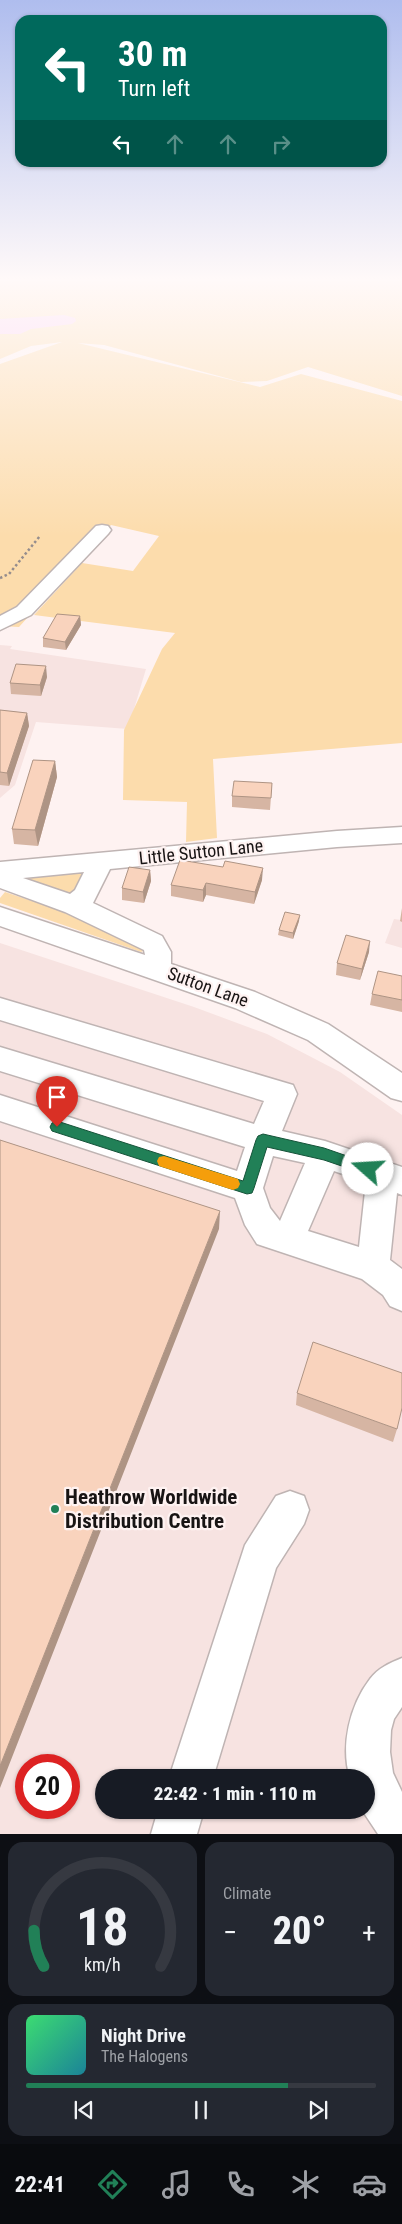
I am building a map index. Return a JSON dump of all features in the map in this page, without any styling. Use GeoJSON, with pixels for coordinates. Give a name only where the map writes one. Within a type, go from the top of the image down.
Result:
{"type":"FeatureCollection","features":[{"type":"Feature","properties":{"kind":"street"},"geometry":{"type":"LineString","coordinates":[[0,624],[24,611],[102,530]]}},
{"type":"Feature","properties":{"kind":"street","name":"Little Sutton Lane"},"geometry":{"type":"LineString","coordinates":[[0,871],[337,839],[402,835]]}},
{"type":"Feature","properties":{"kind":"street"},"geometry":{"type":"LineString","coordinates":[[74,905],[85,896],[100,862]]}},
{"type":"Feature","properties":{"kind":"street"},"geometry":{"type":"LineString","coordinates":[[0,879],[74,905],[153,943],[157,947],[158,954],[156,968]]}},
{"type":"Feature","properties":{"kind":"street","name":"Sutton Lane"},"geometry":{"type":"LineString","coordinates":[[0,916],[245,1000],[318,1032],[401,1086]]}},
{"type":"Feature","properties":{"kind":"street"},"geometry":{"type":"LineString","coordinates":[[0,1009],[282,1094],[263,1140],[247,1188],[257,1215],[269,1232],[373,1267],[395,1284],[402,1295]]}},
{"type":"Feature","properties":{"kind":"street"},"geometry":{"type":"LineString","coordinates":[[0,1059],[263,1140],[366,1168]]}},
{"type":"Feature","properties":{"kind":"street"},"geometry":{"type":"LineString","coordinates":[[0,1108],[247,1188]]}},
{"type":"Feature","properties":{"kind":"street"},"geometry":{"type":"LineString","coordinates":[[288,1239],[366,1168]]}},
{"type":"Feature","properties":{"kind":"street"},"geometry":{"type":"LineString","coordinates":[[366,1168],[373,1267]]}},
{"type":"Feature","properties":{"kind":"street"},"geometry":{"type":"LineString","coordinates":[[194,1769],[259,1558],[290,1510]]}},
{"type":"Feature","properties":{"kind":"street"},"geometry":{"type":"LineString","coordinates":[[393,1827],[378,1794],[369,1764],[368,1733],[376,1706],[392,1685],[402,1679]]}},
{"type":"Feature","properties":{"kind":"street"},"geometry":{"type":"LineString","coordinates":[[174,1834],[178,1819]]}},
{"type":"Feature","properties":{"kind":"path"},"geometry":{"type":"LineString","coordinates":[[0,578],[9,574],[40,536]]}},
{"type":"Feature","properties":{"kind":"shaded area"},"geometry":{"type":"Polygon","coordinates":[[[0,367],[176,367],[260,387],[301,374],[402,401],[402,743],[213,759],[217,838],[186,842],[187,802],[123,800],[124,730],[162,649],[175,633],[34,615],[82,563],[133,571],[159,536],[111,525],[19,627],[0,626],[0,367]]]}},
{"type":"Feature","properties":{"kind":"shaded area"},"geometry":{"type":"Polygon","coordinates":[[[184,367],[402,367],[402,396],[308,367],[267,381],[241,382],[184,367]]]}},
{"type":"Feature","properties":{"kind":"shaded area"},"geometry":{"type":"Polygon","coordinates":[[[0,645],[12,646],[10,649],[146,669],[128,729],[36,722],[15,785],[0,798],[0,645]]]}},
{"type":"Feature","properties":{"kind":"shaded area"},"geometry":{"type":"Polygon","coordinates":[[[84,869],[87,875],[75,894],[70,895],[11,875],[84,869]]]}},
{"type":"Feature","properties":{"kind":"shaded area"},"geometry":{"type":"Polygon","coordinates":[[[5,892],[74,915],[149,948],[141,952],[0,903],[0,898],[5,892]]]}},
{"type":"Feature","properties":{"kind":"shaded area"},"geometry":{"type":"Polygon","coordinates":[[[402,918],[402,948],[385,943],[394,919],[401,920],[402,918]]]}},
{"type":"Feature","properties":{"kind":"shaded area"},"geometry":{"type":"Polygon","coordinates":[[[0,943],[194,1007],[267,1034],[340,1072],[402,1115],[402,1834],[0,1834],[0,943]]]}},
{"type":"Feature","properties":{"kind":"building"},"geometry":{"type":"Polygon","coordinates":[[[57,614],[80,616],[65,642],[43,638],[57,614]]]}},
{"type":"Feature","properties":{"kind":"building"},"geometry":{"type":"Polygon","coordinates":[[[16,664],[46,666],[40,685],[10,683],[16,664]]]}},
{"type":"Feature","properties":{"kind":"building"},"geometry":{"type":"Polygon","coordinates":[[[0,710],[27,713],[7,773],[0,772],[0,710]]]}},
{"type":"Feature","properties":{"kind":"building"},"geometry":{"type":"Polygon","coordinates":[[[33,760],[55,761],[35,830],[12,829],[33,760]]]}},
{"type":"Feature","properties":{"kind":"building"},"geometry":{"type":"Polygon","coordinates":[[[234,781],[272,783],[271,798],[232,796],[234,781]]]}},
{"type":"Feature","properties":{"kind":"building"},"geometry":{"type":"Polygon","coordinates":[[[180,860],[223,867],[225,861],[263,868],[255,892],[206,883],[203,890],[171,885],[180,860]]]}},
{"type":"Feature","properties":{"kind":"building"},"geometry":{"type":"Polygon","coordinates":[[[129,867],[150,870],[143,892],[122,888],[129,867]]]}},
{"type":"Feature","properties":{"kind":"building"},"geometry":{"type":"Polygon","coordinates":[[[285,912],[300,915],[293,933],[279,930],[285,912]]]}},
{"type":"Feature","properties":{"kind":"building"},"geometry":{"type":"Polygon","coordinates":[[[346,935],[370,941],[362,969],[337,963],[346,935]]]}},
{"type":"Feature","properties":{"kind":"building"},"geometry":{"type":"Polygon","coordinates":[[[378,971],[402,976],[402,1000],[372,994],[378,971]]]}},
{"type":"Feature","properties":{"kind":"building","name":"Heathrow Worldwide Distribution Centre"},"geometry":{"type":"Polygon","coordinates":[[[0,1140],[220,1211],[0,1766],[0,1140]]]}},
{"type":"Feature","properties":{"kind":"building"},"geometry":{"type":"Polygon","coordinates":[[[313,1342],[402,1373],[402,1408],[397,1429],[297,1393],[313,1342]]]}},
{"type":"Feature","properties":{"kind":"slow traffic"},"geometry":{"type":"LineString","coordinates":[[164,1161],[233,1184]]}},
{"type":"Feature","properties":{"kind":"place","name":"Heathrow Worldwide Distribution Centre"},"geometry":{"type":"Point","coordinates":[55,1509]}},
{"type":"Feature","properties":{"kind":"route"},"geometry":{"type":"LineString","coordinates":[[57,1127],[247,1188],[263,1140],[324,1154],[368,1169]]}}]}
